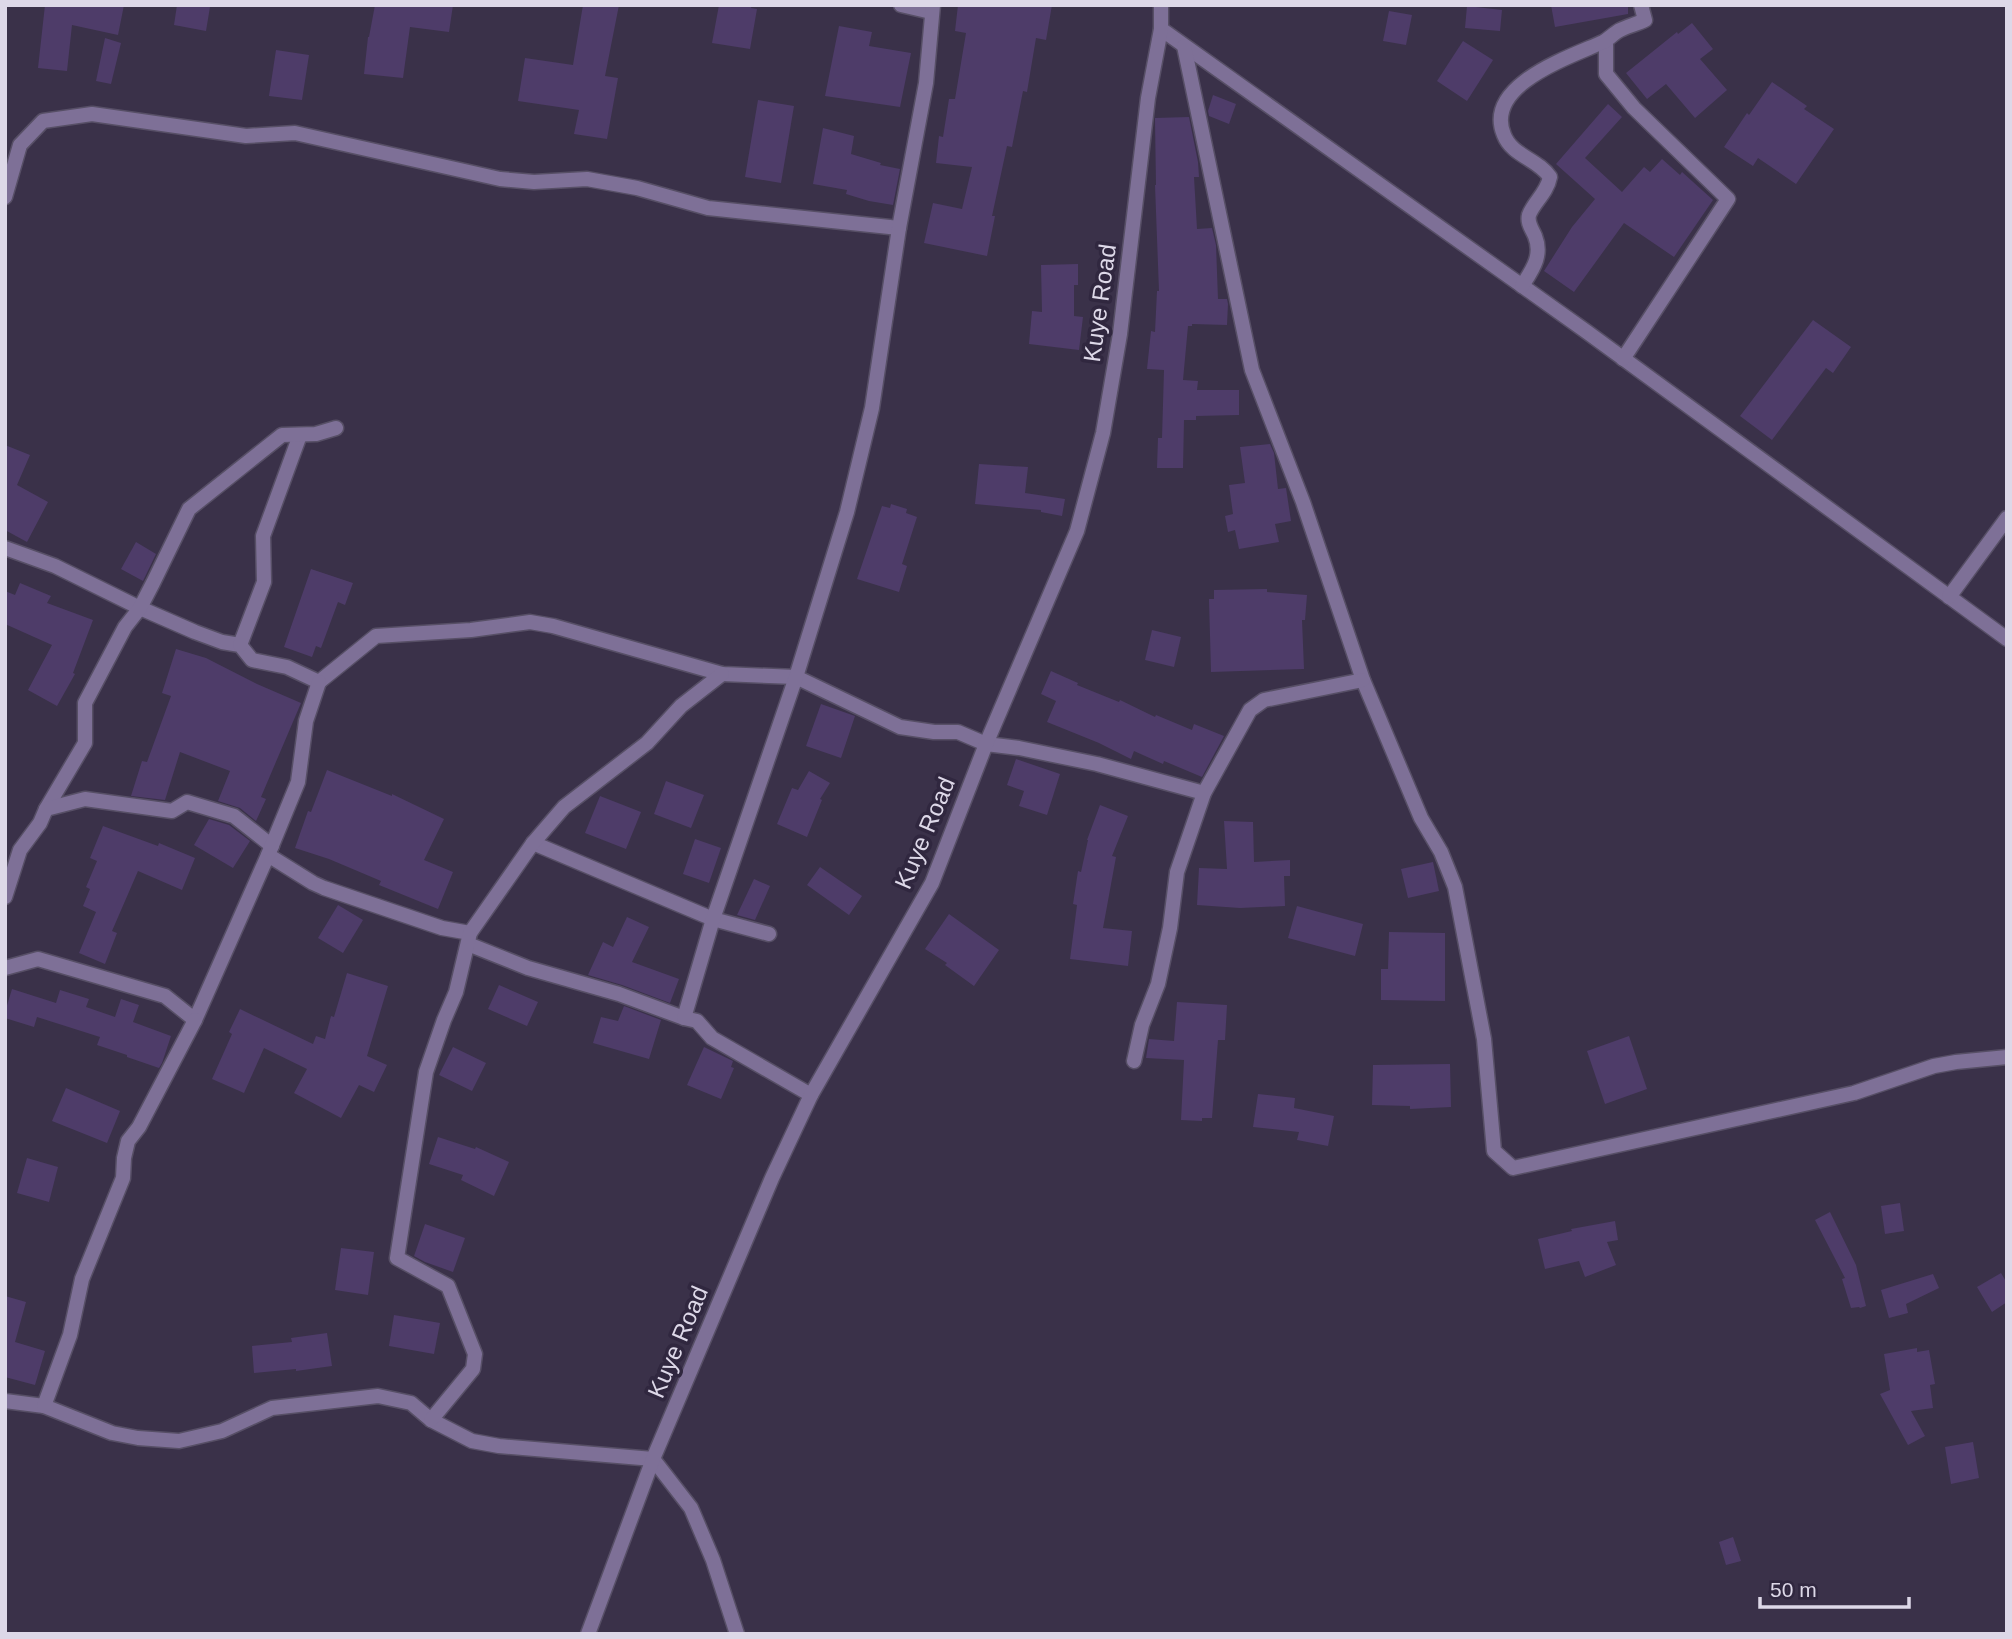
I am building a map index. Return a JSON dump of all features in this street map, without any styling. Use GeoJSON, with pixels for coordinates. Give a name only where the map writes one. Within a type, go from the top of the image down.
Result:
{"type":"FeatureCollection","features":[{"type":"Feature","properties":{"kind":"street"},"geometry":{"type":"LineString","coordinates":[[684,1018],[713,919],[796,677],[847,512],[872,408],[899,228],[926,83],[932,9],[901,5]]}},
{"type":"Feature","properties":{"kind":"street","name":"Kuye Road"},"geometry":{"type":"LineString","coordinates":[[588,1634],[653,1459],[772,1178],[811,1095],[932,883],[986,744],[1077,531],[1103,433],[1120,334],[1148,98],[1161,29],[1161,5]]}},
{"type":"Feature","properties":{"kind":"street"},"geometry":{"type":"LineString","coordinates":[[1522,286],[1537,261],[1539,250],[1529,224],[1529,215],[1548,187],[1550,177],[1545,169],[1510,147],[1503,133],[1501,116],[1507,100],[1531,75],[1645,20],[1642,5]]}},
{"type":"Feature","properties":{"kind":"street"},"geometry":{"type":"LineString","coordinates":[[1161,29],[1522,286],[2007,639]]}},
{"type":"Feature","properties":{"kind":"street"},"geometry":{"type":"LineString","coordinates":[[1606,41],[1606,74],[1634,108],[1728,199],[1623,359]]}},
{"type":"Feature","properties":{"kind":"street"},"geometry":{"type":"LineString","coordinates":[[1184,46],[1252,370],[1303,502],[1363,680],[1421,818],[1441,852],[1455,887],[1484,1039],[1494,1151],[1513,1168],[1854,1093],[1934,1066],[2007,1057]]}},
{"type":"Feature","properties":{"kind":"street"},"geometry":{"type":"LineString","coordinates":[[5,197],[20,145],[43,121],[92,114],[246,136],[296,133],[499,179],[534,182],[587,179],[637,188],[708,208],[899,228]]}},
{"type":"Feature","properties":{"kind":"street"},"geometry":{"type":"LineString","coordinates":[[5,897],[20,850],[40,823],[85,743],[85,703],[125,627],[140,608],[189,509],[282,435],[316,434],[336,428]]}},
{"type":"Feature","properties":{"kind":"street"},"geometry":{"type":"LineString","coordinates":[[240,645],[264,582],[263,536],[300,435]]}},
{"type":"Feature","properties":{"kind":"street"},"geometry":{"type":"LineString","coordinates":[[1949,597],[2007,518]]}},
{"type":"Feature","properties":{"kind":"street"},"geometry":{"type":"LineString","coordinates":[[5,548],[55,566],[140,608],[222,642],[240,645],[252,660],[287,667],[319,682]]}},
{"type":"Feature","properties":{"kind":"street"},"geometry":{"type":"LineString","coordinates":[[44,1406],[70,1335],[82,1279],[123,1178],[128,1141],[139,1126],[195,1020],[298,782],[306,721],[319,682],[376,636],[471,630],[530,622],[553,626],[722,674],[796,677],[900,727],[958,732],[986,744],[1019,747],[1097,764],[1204,793]]}},
{"type":"Feature","properties":{"kind":"street"},"geometry":{"type":"LineString","coordinates":[[431,1420],[473,1369],[475,1353],[448,1286],[397,1258],[426,1072],[456,992],[469,938],[533,843],[564,807],[647,743],[681,706],[722,674]]}},
{"type":"Feature","properties":{"kind":"street"},"geometry":{"type":"LineString","coordinates":[[1134,1061],[1142,1025],[1158,984],[1170,928],[1177,872],[1204,793],[1250,710],[1264,700],[1363,680]]}},
{"type":"Feature","properties":{"kind":"street"},"geometry":{"type":"LineString","coordinates":[[46,809],[85,799],[172,811],[187,802],[234,816],[270,850],[313,883],[469,938],[528,968],[619,994],[697,1021],[712,1038],[811,1095]]}},
{"type":"Feature","properties":{"kind":"street"},"geometry":{"type":"LineString","coordinates":[[533,843],[713,919],[769,934]]}},
{"type":"Feature","properties":{"kind":"street"},"geometry":{"type":"LineString","coordinates":[[5,968],[38,959],[165,996],[195,1020]]}},
{"type":"Feature","properties":{"kind":"street"},"geometry":{"type":"LineString","coordinates":[[5,1401],[44,1406],[112,1433],[138,1438],[179,1440],[222,1431],[272,1408],[378,1396],[411,1403],[431,1420],[472,1441],[499,1446],[653,1459],[691,1508],[713,1560],[737,1634]]}},
{"type":"Feature","properties":{"kind":"building"},"geometry":{"type":"Polygon","coordinates":[[[45,5],[124,5],[118,35],[72,25],[67,71],[38,68],[45,5]]]}},
{"type":"Feature","properties":{"kind":"building"},"geometry":{"type":"Polygon","coordinates":[[[177,5],[210,7],[206,31],[174,25],[177,5]]]}},
{"type":"Feature","properties":{"kind":"building"},"geometry":{"type":"Polygon","coordinates":[[[375,5],[453,5],[449,32],[410,27],[403,78],[364,74],[375,5]]]}},
{"type":"Feature","properties":{"kind":"building"},"geometry":{"type":"Polygon","coordinates":[[[583,5],[619,5],[605,76],[618,78],[607,139],[574,134],[579,110],[518,101],[525,58],[573,65],[583,5]]]}},
{"type":"Feature","properties":{"kind":"building"},"geometry":{"type":"Polygon","coordinates":[[[719,5],[752,5],[751,8],[757,9],[750,49],[712,43],[719,5]]]}},
{"type":"Feature","properties":{"kind":"building"},"geometry":{"type":"Polygon","coordinates":[[[958,5],[1052,5],[1046,40],[1036,38],[1027,92],[1023,91],[1012,147],[1007,146],[992,216],[995,216],[987,256],[924,243],[933,203],[962,209],[972,167],[936,163],[939,136],[943,137],[949,99],[955,99],[966,33],[955,31],[958,5]]]}},
{"type":"Feature","properties":{"kind":"building"},"geometry":{"type":"Polygon","coordinates":[[[1551,5],[1628,5],[1628,14],[1555,27],[1551,5]]]}},
{"type":"Feature","properties":{"kind":"building"},"geometry":{"type":"Polygon","coordinates":[[[1467,6],[1502,10],[1500,31],[1465,28],[1467,6]]]}},
{"type":"Feature","properties":{"kind":"building"},"geometry":{"type":"Polygon","coordinates":[[[1389,11],[1412,15],[1406,45],[1383,41],[1389,11]]]}},
{"type":"Feature","properties":{"kind":"building"},"geometry":{"type":"Polygon","coordinates":[[[1692,23],[1713,49],[1700,59],[1727,90],[1695,118],[1666,84],[1647,99],[1626,73],[1692,23]]]}},
{"type":"Feature","properties":{"kind":"building"},"geometry":{"type":"Polygon","coordinates":[[[839,26],[872,32],[869,46],[911,53],[900,107],[825,96],[839,26]]]}},
{"type":"Feature","properties":{"kind":"building"},"geometry":{"type":"Polygon","coordinates":[[[105,38],[121,43],[111,84],[96,81],[105,38]]]}},
{"type":"Feature","properties":{"kind":"building"},"geometry":{"type":"Polygon","coordinates":[[[1463,41],[1493,60],[1467,101],[1437,81],[1463,41]]]}},
{"type":"Feature","properties":{"kind":"building"},"geometry":{"type":"Polygon","coordinates":[[[276,50],[309,55],[302,100],[269,96],[276,50]]]}},
{"type":"Feature","properties":{"kind":"building"},"geometry":{"type":"Polygon","coordinates":[[[1772,82],[1807,106],[1804,109],[1834,129],[1796,184],[1758,158],[1753,166],[1724,147],[1772,82]]]}},
{"type":"Feature","properties":{"kind":"building"},"geometry":{"type":"Polygon","coordinates":[[[1213,95],[1236,104],[1229,124],[1209,116],[1213,95]]]}},
{"type":"Feature","properties":{"kind":"building"},"geometry":{"type":"Polygon","coordinates":[[[758,100],[794,106],[781,183],[745,177],[758,100]]]}},
{"type":"Feature","properties":{"kind":"building"},"geometry":{"type":"Polygon","coordinates":[[[1608,104],[1622,117],[1585,158],[1622,192],[1644,167],[1650,172],[1662,159],[1680,175],[1682,172],[1713,200],[1674,257],[1624,223],[1574,292],[1544,271],[1572,227],[1595,199],[1556,164],[1608,104]]]}},
{"type":"Feature","properties":{"kind":"building"},"geometry":{"type":"Polygon","coordinates":[[[1189,117],[1198,162],[1199,177],[1194,177],[1197,229],[1212,228],[1216,245],[1218,299],[1227,299],[1228,304],[1227,325],[1188,326],[1183,380],[1198,381],[1197,390],[1239,390],[1239,415],[1196,416],[1196,420],[1184,420],[1183,468],[1157,468],[1158,438],[1162,438],[1164,370],[1147,369],[1151,331],[1155,332],[1159,291],[1155,118],[1189,117]]]}},
{"type":"Feature","properties":{"kind":"building"},"geometry":{"type":"Polygon","coordinates":[[[823,128],[854,136],[851,154],[900,169],[893,205],[846,194],[847,190],[813,184],[823,128]]]}},
{"type":"Feature","properties":{"kind":"building"},"geometry":{"type":"Polygon","coordinates":[[[1078,264],[1078,285],[1074,285],[1074,316],[1083,317],[1079,350],[1029,344],[1032,311],[1042,312],[1041,265],[1078,264]]]}},
{"type":"Feature","properties":{"kind":"building"},"geometry":{"type":"Polygon","coordinates":[[[1813,320],[1851,347],[1833,373],[1826,368],[1772,440],[1740,416],[1813,320]]]}},
{"type":"Feature","properties":{"kind":"building"},"geometry":{"type":"Polygon","coordinates":[[[1270,444],[1274,453],[1278,489],[1286,488],[1291,521],[1275,524],[1279,542],[1239,549],[1235,530],[1228,532],[1225,516],[1233,514],[1229,485],[1245,483],[1240,447],[1270,444]]]}},
{"type":"Feature","properties":{"kind":"building"},"geometry":{"type":"Polygon","coordinates":[[[5,445],[30,455],[17,485],[48,502],[27,542],[5,530],[5,445]]]}},
{"type":"Feature","properties":{"kind":"building"},"geometry":{"type":"Polygon","coordinates":[[[979,464],[1028,467],[1025,493],[1065,499],[1062,516],[1041,510],[975,504],[979,464]]]}},
{"type":"Feature","properties":{"kind":"building"},"geometry":{"type":"Polygon","coordinates":[[[891,504],[907,509],[906,513],[917,517],[902,564],[907,566],[899,592],[857,579],[882,506],[890,508],[891,504]]]}},
{"type":"Feature","properties":{"kind":"building"},"geometry":{"type":"Polygon","coordinates":[[[136,542],[156,554],[143,581],[121,569],[136,542]]]}},
{"type":"Feature","properties":{"kind":"building"},"geometry":{"type":"Polygon","coordinates":[[[311,569],[353,583],[345,605],[338,602],[321,648],[316,646],[312,657],[284,647],[311,569]]]}},
{"type":"Feature","properties":{"kind":"building"},"geometry":{"type":"Polygon","coordinates":[[[20,583],[51,596],[47,603],[93,620],[73,673],[75,674],[57,706],[28,690],[52,645],[5,624],[5,591],[15,595],[20,583]]]}},
{"type":"Feature","properties":{"kind":"building"},"geometry":{"type":"Polygon","coordinates":[[[1267,589],[1267,592],[1307,595],[1305,620],[1302,620],[1304,669],[1211,672],[1209,599],[1214,599],[1214,590],[1267,589]]]}},
{"type":"Feature","properties":{"kind":"building"},"geometry":{"type":"Polygon","coordinates":[[[1152,630],[1181,637],[1174,667],[1145,660],[1152,630]]]}},
{"type":"Feature","properties":{"kind":"building"},"geometry":{"type":"Polygon","coordinates":[[[176,649],[206,658],[301,703],[261,797],[266,799],[256,821],[240,808],[218,801],[230,771],[180,752],[165,800],[131,796],[142,761],[147,762],[171,696],[162,693],[176,649]]]}},
{"type":"Feature","properties":{"kind":"building"},"geometry":{"type":"Polygon","coordinates":[[[1051,671],[1078,683],[1077,685],[1119,702],[1120,700],[1155,717],[1156,715],[1192,730],[1194,724],[1224,736],[1202,777],[1134,751],[1131,759],[1047,722],[1056,701],[1041,694],[1051,671]]]}},
{"type":"Feature","properties":{"kind":"building"},"geometry":{"type":"Polygon","coordinates":[[[821,704],[855,716],[841,758],[806,746],[821,704]]]}},
{"type":"Feature","properties":{"kind":"building"},"geometry":{"type":"Polygon","coordinates":[[[1016,759],[1060,774],[1047,815],[1019,806],[1024,791],[1007,785],[1016,759]]]}},
{"type":"Feature","properties":{"kind":"building"},"geometry":{"type":"Polygon","coordinates":[[[327,770],[392,794],[444,819],[424,860],[453,872],[438,909],[379,885],[381,881],[295,848],[327,770]]]}},
{"type":"Feature","properties":{"kind":"building"},"geometry":{"type":"Polygon","coordinates":[[[809,771],[830,783],[820,799],[822,800],[807,837],[777,824],[792,788],[798,790],[809,771]]]}},
{"type":"Feature","properties":{"kind":"building"},"geometry":{"type":"Polygon","coordinates":[[[666,781],[704,795],[691,828],[654,814],[666,781]]]}},
{"type":"Feature","properties":{"kind":"building"},"geometry":{"type":"Polygon","coordinates":[[[600,796],[641,812],[626,849],[585,833],[600,796]]]}},
{"type":"Feature","properties":{"kind":"building"},"geometry":{"type":"Polygon","coordinates":[[[1100,805],[1128,816],[1112,856],[1116,857],[1103,928],[1132,931],[1128,966],[1070,959],[1078,871],[1081,872],[1087,840],[1100,805]]]}},
{"type":"Feature","properties":{"kind":"building"},"geometry":{"type":"Polygon","coordinates":[[[209,819],[229,825],[250,841],[233,868],[194,845],[209,819]]]}},
{"type":"Feature","properties":{"kind":"building"},"geometry":{"type":"Polygon","coordinates":[[[1224,821],[1253,822],[1254,862],[1290,860],[1290,876],[1284,876],[1285,906],[1240,908],[1197,905],[1199,868],[1227,869],[1224,821]]]}},
{"type":"Feature","properties":{"kind":"building"},"geometry":{"type":"Polygon","coordinates":[[[103,826],[158,846],[159,843],[195,858],[182,890],[138,871],[112,931],[117,933],[105,964],[79,953],[96,912],[83,906],[90,889],[86,887],[97,861],[90,858],[103,826]]]}},
{"type":"Feature","properties":{"kind":"building"},"geometry":{"type":"Polygon","coordinates":[[[695,839],[721,848],[709,883],[683,874],[695,839]]]}},
{"type":"Feature","properties":{"kind":"building"},"geometry":{"type":"Polygon","coordinates":[[[1433,862],[1439,891],[1408,898],[1401,869],[1433,862]]]}},
{"type":"Feature","properties":{"kind":"building"},"geometry":{"type":"Polygon","coordinates":[[[820,867],[862,896],[849,915],[807,885],[820,867]]]}},
{"type":"Feature","properties":{"kind":"building"},"geometry":{"type":"Polygon","coordinates":[[[754,879],[770,886],[755,920],[737,915],[754,879]]]}},
{"type":"Feature","properties":{"kind":"building"},"geometry":{"type":"Polygon","coordinates":[[[338,905],[363,920],[343,953],[318,938],[338,905]]]}},
{"type":"Feature","properties":{"kind":"building"},"geometry":{"type":"Polygon","coordinates":[[[1297,906],[1363,924],[1355,956],[1288,938],[1297,906]]]}},
{"type":"Feature","properties":{"kind":"building"},"geometry":{"type":"Polygon","coordinates":[[[949,914],[999,950],[974,986],[925,949],[949,914]]]}},
{"type":"Feature","properties":{"kind":"building"},"geometry":{"type":"Polygon","coordinates":[[[627,917],[649,927],[632,962],[679,979],[670,1003],[588,975],[603,942],[613,947],[627,917]]]}},
{"type":"Feature","properties":{"kind":"building"},"geometry":{"type":"Polygon","coordinates":[[[1389,932],[1445,933],[1445,1001],[1381,1000],[1381,969],[1388,969],[1389,932]]]}},
{"type":"Feature","properties":{"kind":"building"},"geometry":{"type":"Polygon","coordinates":[[[347,973],[388,986],[367,1056],[387,1065],[374,1092],[359,1085],[341,1118],[294,1093],[307,1069],[264,1048],[244,1093],[212,1079],[240,1009],[313,1044],[316,1036],[325,1039],[347,973]]]}},
{"type":"Feature","properties":{"kind":"building"},"geometry":{"type":"Polygon","coordinates":[[[499,985],[538,1002],[527,1026],[488,1009],[499,985]]]}},
{"type":"Feature","properties":{"kind":"building"},"geometry":{"type":"Polygon","coordinates":[[[12,989],[56,1003],[60,990],[89,999],[86,1007],[115,1017],[121,999],[139,1005],[133,1022],[171,1036],[162,1063],[159,1068],[127,1057],[97,1045],[100,1037],[37,1017],[34,1027],[5,1018],[12,989]]]}},
{"type":"Feature","properties":{"kind":"building"},"geometry":{"type":"Polygon","coordinates":[[[1177,1002],[1227,1005],[1225,1040],[1218,1040],[1212,1118],[1202,1118],[1202,1121],[1181,1120],[1184,1060],[1146,1058],[1149,1039],[1174,1041],[1177,1002]]]}},
{"type":"Feature","properties":{"kind":"building"},"geometry":{"type":"Polygon","coordinates":[[[624,1006],[661,1020],[649,1059],[593,1043],[601,1017],[618,1021],[624,1006]]]}},
{"type":"Feature","properties":{"kind":"building"},"geometry":{"type":"Polygon","coordinates":[[[1629,1036],[1647,1089],[1605,1104],[1587,1051],[1629,1036]]]}},
{"type":"Feature","properties":{"kind":"building"},"geometry":{"type":"Polygon","coordinates":[[[453,1047],[486,1063],[472,1091],[439,1075],[453,1047]]]}},
{"type":"Feature","properties":{"kind":"building"},"geometry":{"type":"Polygon","coordinates":[[[704,1047],[733,1061],[731,1067],[734,1068],[721,1099],[687,1085],[704,1047]]]}},
{"type":"Feature","properties":{"kind":"building"},"geometry":{"type":"Polygon","coordinates":[[[1450,1064],[1451,1107],[1410,1109],[1410,1106],[1372,1105],[1373,1065],[1450,1064]]]}},
{"type":"Feature","properties":{"kind":"building"},"geometry":{"type":"Polygon","coordinates":[[[66,1088],[120,1111],[107,1143],[52,1121],[66,1088]]]}},
{"type":"Feature","properties":{"kind":"building"},"geometry":{"type":"Polygon","coordinates":[[[1258,1094],[1295,1098],[1294,1108],[1334,1116],[1328,1146],[1297,1140],[1299,1132],[1253,1127],[1258,1094]]]}},
{"type":"Feature","properties":{"kind":"building"},"geometry":{"type":"Polygon","coordinates":[[[438,1137],[475,1149],[476,1147],[509,1162],[494,1196],[461,1180],[463,1175],[429,1164],[438,1137]]]}},
{"type":"Feature","properties":{"kind":"building"},"geometry":{"type":"Polygon","coordinates":[[[27,1158],[58,1167],[49,1202],[17,1193],[27,1158]]]}},
{"type":"Feature","properties":{"kind":"building"},"geometry":{"type":"Polygon","coordinates":[[[1900,1203],[1904,1231],[1885,1234],[1881,1206],[1900,1203]]]}},
{"type":"Feature","properties":{"kind":"building"},"geometry":{"type":"Polygon","coordinates":[[[1830,1212],[1856,1265],[1866,1306],[1851,1308],[1842,1279],[1845,1278],[1815,1220],[1830,1212]]]}},
{"type":"Feature","properties":{"kind":"building"},"geometry":{"type":"Polygon","coordinates":[[[1615,1221],[1618,1240],[1607,1242],[1616,1265],[1585,1277],[1579,1261],[1545,1269],[1538,1239],[1572,1231],[1571,1229],[1615,1221]]]}},
{"type":"Feature","properties":{"kind":"building"},"geometry":{"type":"Polygon","coordinates":[[[425,1224],[465,1238],[453,1272],[414,1256],[425,1224]]]}},
{"type":"Feature","properties":{"kind":"building"},"geometry":{"type":"Polygon","coordinates":[[[341,1248],[374,1252],[368,1295],[335,1290],[341,1248]]]}},
{"type":"Feature","properties":{"kind":"building"},"geometry":{"type":"Polygon","coordinates":[[[2001,1273],[2007,1283],[2007,1302],[1992,1312],[1977,1287],[2001,1273]]]}},
{"type":"Feature","properties":{"kind":"building"},"geometry":{"type":"Polygon","coordinates":[[[1933,1274],[1939,1288],[1906,1304],[1908,1313],[1889,1318],[1881,1290],[1933,1274]]]}},
{"type":"Feature","properties":{"kind":"building"},"geometry":{"type":"Polygon","coordinates":[[[5,1296],[26,1302],[15,1342],[45,1351],[35,1385],[5,1377],[5,1296]]]}},
{"type":"Feature","properties":{"kind":"building"},"geometry":{"type":"Polygon","coordinates":[[[394,1315],[440,1323],[434,1354],[389,1346],[394,1315]]]}},
{"type":"Feature","properties":{"kind":"building"},"geometry":{"type":"Polygon","coordinates":[[[327,1333],[332,1366],[254,1373],[252,1346],[292,1342],[291,1338],[327,1333]]]}},
{"type":"Feature","properties":{"kind":"building"},"geometry":{"type":"Polygon","coordinates":[[[1917,1348],[1917,1352],[1929,1350],[1935,1384],[1930,1385],[1933,1408],[1911,1411],[1925,1436],[1908,1445],[1880,1394],[1890,1390],[1884,1354],[1917,1348]]]}},
{"type":"Feature","properties":{"kind":"building"},"geometry":{"type":"Polygon","coordinates":[[[1973,1442],[1979,1478],[1951,1484],[1945,1447],[1973,1442]]]}},
{"type":"Feature","properties":{"kind":"building"},"geometry":{"type":"Polygon","coordinates":[[[1733,1537],[1741,1561],[1726,1565],[1719,1542],[1733,1537]]]}}]}
